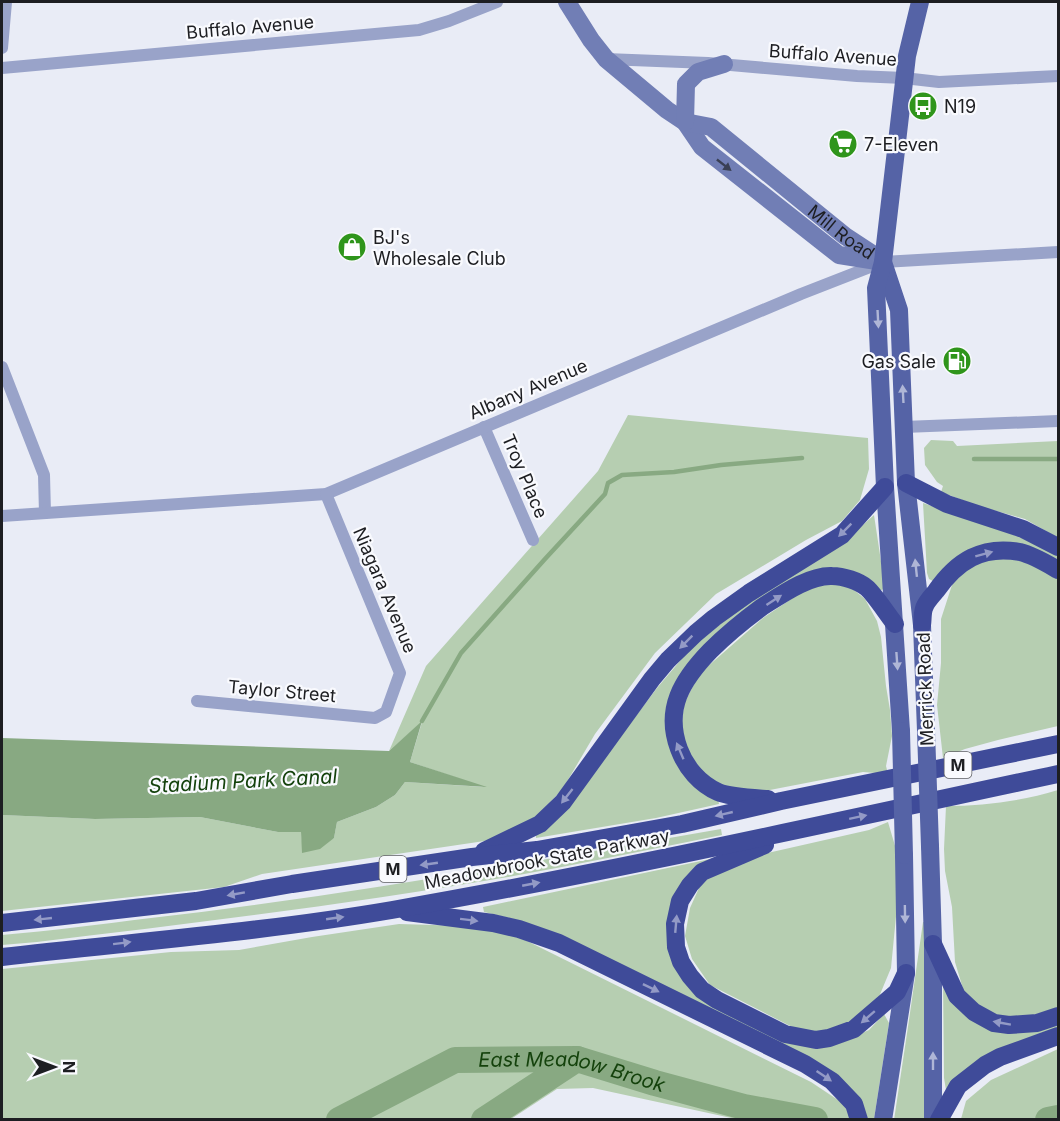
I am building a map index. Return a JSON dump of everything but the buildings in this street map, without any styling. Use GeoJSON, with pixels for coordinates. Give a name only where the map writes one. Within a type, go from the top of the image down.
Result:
{"type":"FeatureCollection","features":[{"type":"Feature","properties":{"kind":"highway"},"geometry":{"type":"LineString","coordinates":[[906,483],[947,504],[1023,529],[1059,547]]}},
{"type":"Feature","properties":{"kind":"highway"},"geometry":{"type":"LineString","coordinates":[[472,857],[540,824],[563,802],[668,660],[714,618],[749,593],[842,535],[885,487]]}},
{"type":"Feature","properties":{"kind":"highway"},"geometry":{"type":"LineString","coordinates":[[922,625],[924,607],[946,576],[963,561],[981,553],[1020,552],[1059,570]]}},
{"type":"Feature","properties":{"kind":"highway"},"geometry":{"type":"LineString","coordinates":[[782,801],[720,793],[704,784],[691,771],[676,742],[673,724],[674,706],[682,685],[694,668],[744,620],[780,596],[816,578],[833,575],[855,580],[867,588],[895,624]]}},
{"type":"Feature","properties":{"kind":"highway"},"geometry":{"type":"LineString","coordinates":[[1008,754],[1059,734]]}},
{"type":"Feature","properties":{"kind":"highway","name":"Meadowbrook State Parkway"},"geometry":{"type":"LineString","coordinates":[[2,923],[196,901],[472,857],[537,850],[660,828],[1059,744]]}},
{"type":"Feature","properties":{"kind":"highway","name":"Meadowbrook State Parkway"},"geometry":{"type":"LineString","coordinates":[[2,957],[236,933],[390,910],[588,874],[1059,774]]}},
{"type":"Feature","properties":{"kind":"highway"},"geometry":{"type":"LineString","coordinates":[[1016,783],[1059,782]]}},
{"type":"Feature","properties":{"kind":"highway"},"geometry":{"type":"LineString","coordinates":[[801,830],[702,872],[690,885],[680,901],[675,924],[676,947],[681,962],[690,976],[702,990],[717,1000],[785,1034],[816,1040],[854,1029],[897,992],[906,973]]}},
{"type":"Feature","properties":{"kind":"highway"},"geometry":{"type":"LineString","coordinates":[[390,910],[493,923],[560,943],[805,1064],[832,1081],[854,1104],[859,1119]]}},
{"type":"Feature","properties":{"kind":"highway"},"geometry":{"type":"LineString","coordinates":[[933,945],[957,996],[974,1012],[994,1023],[1009,1025],[1037,1023],[1059,1016]]}},
{"type":"Feature","properties":{"kind":"highway"},"geometry":{"type":"LineString","coordinates":[[939,1119],[958,1086],[985,1065],[1000,1057],[1059,1036]]}},
{"type":"Feature","properties":{"kind":"main road","name":"Mill Road"},"geometry":{"type":"LineString","coordinates":[[567,2],[606,59],[668,110],[685,122],[711,127],[844,237],[884,262]]}},
{"type":"Feature","properties":{"kind":"main road","name":"Merrick Road"},"geometry":{"type":"LineString","coordinates":[[884,1119],[906,973],[901,731],[885,487],[876,288],[884,262],[907,56],[920,2]]}},
{"type":"Feature","properties":{"kind":"main road"},"geometry":{"type":"LineString","coordinates":[[685,122],[686,84],[698,72],[724,64]]}},
{"type":"Feature","properties":{"kind":"main road","name":"Merrick Road"},"geometry":{"type":"LineString","coordinates":[[884,262],[899,310],[906,483],[922,625],[933,945],[933,1119]]}},
{"type":"Feature","properties":{"kind":"street"},"geometry":{"type":"LineString","coordinates":[[2,48],[6,2]]}},
{"type":"Feature","properties":{"kind":"street","name":"Buffalo Avenue"},"geometry":{"type":"LineString","coordinates":[[2,68],[419,30],[497,2]]}},
{"type":"Feature","properties":{"kind":"street","name":"Buffalo Avenue"},"geometry":{"type":"LineString","coordinates":[[606,59],[724,64],[939,82],[1059,76]]}},
{"type":"Feature","properties":{"kind":"street","name":"Albany Avenue"},"geometry":{"type":"LineString","coordinates":[[2,516],[326,494],[801,294],[884,262],[1059,252]]}},
{"type":"Feature","properties":{"kind":"street"},"geometry":{"type":"LineString","coordinates":[[2,367],[44,475],[45,513]]}},
{"type":"Feature","properties":{"kind":"street"},"geometry":{"type":"LineString","coordinates":[[904,427],[1059,421]]}},
{"type":"Feature","properties":{"kind":"street","name":"Troy Place"},"geometry":{"type":"LineString","coordinates":[[484,428],[532,540]]}},
{"type":"Feature","properties":{"kind":"street","name":"Niagara Avenue"},"geometry":{"type":"LineString","coordinates":[[326,494],[400,673],[386,712],[375,718],[363,717]]}},
{"type":"Feature","properties":{"kind":"street","name":"Taylor Street"},"geometry":{"type":"LineString","coordinates":[[196,701],[363,717]]}},
{"type":"Feature","properties":{"kind":"shaded area"},"geometry":{"type":"Polygon","coordinates":[[[628,415],[868,438],[869,469],[860,500],[842,521],[716,594],[655,653],[595,734],[562,790],[529,824],[498,839],[262,874],[224,887],[2,911],[2,815],[95,819],[200,817],[278,832],[301,832],[303,852],[334,838],[337,822],[376,807],[395,795],[405,782],[484,787],[410,762],[422,722],[389,751],[426,666],[598,471],[628,415]]]}},
{"type":"Feature","properties":{"kind":"shaded area"},"geometry":{"type":"Polygon","coordinates":[[[931,440],[953,441],[957,446],[1058,441],[1058,538],[1025,519],[978,506],[941,492],[943,486],[937,482],[925,465],[924,448],[931,440]]]}},
{"type":"Feature","properties":{"kind":"shaded area"},"geometry":{"type":"Polygon","coordinates":[[[923,503],[1050,549],[1058,555],[1058,562],[1016,545],[933,581],[929,579],[927,573],[923,503]]]}},
{"type":"Feature","properties":{"kind":"shaded area"},"geometry":{"type":"Polygon","coordinates":[[[874,515],[885,588],[880,591],[832,570],[701,651],[668,724],[718,799],[719,804],[656,818],[536,838],[536,833],[604,758],[657,688],[691,648],[752,598],[837,548],[874,515]]]}},
{"type":"Feature","properties":{"kind":"shaded area"},"geometry":{"type":"Polygon","coordinates":[[[995,557],[1030,562],[1058,577],[1058,726],[965,749],[943,758],[937,705],[941,663],[941,619],[952,585],[961,571],[995,557]]]}},
{"type":"Feature","properties":{"kind":"shaded area"},"geometry":{"type":"Polygon","coordinates":[[[827,582],[852,585],[854,590],[865,599],[877,621],[881,637],[892,736],[886,766],[888,774],[863,772],[760,792],[742,793],[714,782],[690,761],[681,731],[684,704],[699,674],[763,618],[806,589],[827,582]]]}},
{"type":"Feature","properties":{"kind":"shaded area"},"geometry":{"type":"Polygon","coordinates":[[[1058,790],[1058,1009],[1012,1020],[984,1010],[964,992],[955,962],[952,907],[945,871],[946,806],[1003,802],[1058,790]]]}},
{"type":"Feature","properties":{"kind":"shaded area"},"geometry":{"type":"Polygon","coordinates":[[[888,822],[898,856],[898,896],[891,968],[876,1004],[857,1022],[823,1032],[800,1031],[710,985],[692,959],[685,936],[690,908],[707,877],[750,857],[869,830],[888,822]]]}},
{"type":"Feature","properties":{"kind":"shaded area"},"geometry":{"type":"Polygon","coordinates":[[[721,829],[722,835],[449,887],[214,920],[2,945],[2,935],[223,909],[437,878],[721,829]]]}},
{"type":"Feature","properties":{"kind":"shaded area"},"geometry":{"type":"Polygon","coordinates":[[[715,858],[668,939],[707,1001],[841,1042],[869,1030],[884,1014],[889,1023],[874,1119],[866,1119],[845,1085],[517,920],[484,912],[483,907],[715,858]]]}},
{"type":"Feature","properties":{"kind":"shaded area"},"geometry":{"type":"Polygon","coordinates":[[[923,922],[926,922],[926,1119],[894,1120],[909,1020],[923,922]]]}},
{"type":"Feature","properties":{"kind":"shaded area"},"geometry":{"type":"Polygon","coordinates":[[[399,924],[467,926],[515,935],[811,1082],[847,1106],[852,1119],[736,1119],[593,1088],[557,1089],[511,1119],[2,1119],[2,969],[171,952],[239,950],[399,924]]]}},
{"type":"Feature","properties":{"kind":"shaded area"},"geometry":{"type":"Polygon","coordinates":[[[943,978],[969,1015],[1058,1022],[1058,1029],[946,1090],[943,978]]]}},
{"type":"Feature","properties":{"kind":"shaded area"},"geometry":{"type":"Polygon","coordinates":[[[1058,1049],[1058,1119],[961,1119],[966,1101],[991,1080],[1058,1049]]]}},
{"type":"Feature","properties":{"kind":"water","name":"Stadium Park Canal"},"geometry":{"type":"Polygon","coordinates":[[[422,721],[410,762],[487,787],[405,782],[395,795],[376,807],[337,822],[334,838],[320,849],[302,853],[301,832],[278,832],[200,817],[95,819],[2,815],[2,738],[389,751],[422,721]]]}},
{"type":"Feature","properties":{"kind":"waterway"},"geometry":{"type":"LineString","coordinates":[[422,721],[461,653],[605,494],[608,483],[622,475],[674,472],[721,465],[802,458]]}},
{"type":"Feature","properties":{"kind":"waterway"},"geometry":{"type":"LineString","coordinates":[[974,459],[1058,459]]}},
{"type":"Feature","properties":{"kind":"waterway","name":"East Meadow Brook"},"geometry":{"type":"LineString","coordinates":[[339,1120],[455,1060],[577,1059],[744,1107],[815,1120]]}},
{"type":"Feature","properties":{"kind":"waterway"},"geometry":{"type":"LineString","coordinates":[[484,1120],[577,1059]]}},
{"type":"Feature","properties":{"kind":"waterway","name":"East Meadow Brook"},"geometry":{"type":"LineString","coordinates":[[1048,1120],[1058,1118]]}},
{"type":"Feature","properties":{"kind":"place","name":"N19"},"geometry":{"type":"Point","coordinates":[923,106]}},
{"type":"Feature","properties":{"kind":"place","name":"7-Eleven"},"geometry":{"type":"Point","coordinates":[843,144]}},
{"type":"Feature","properties":{"kind":"place","name":"BJ's Wholesale Club"},"geometry":{"type":"Point","coordinates":[352,247]}},
{"type":"Feature","properties":{"kind":"place","name":"Gas Sale"},"geometry":{"type":"Point","coordinates":[957,361]}}]}
